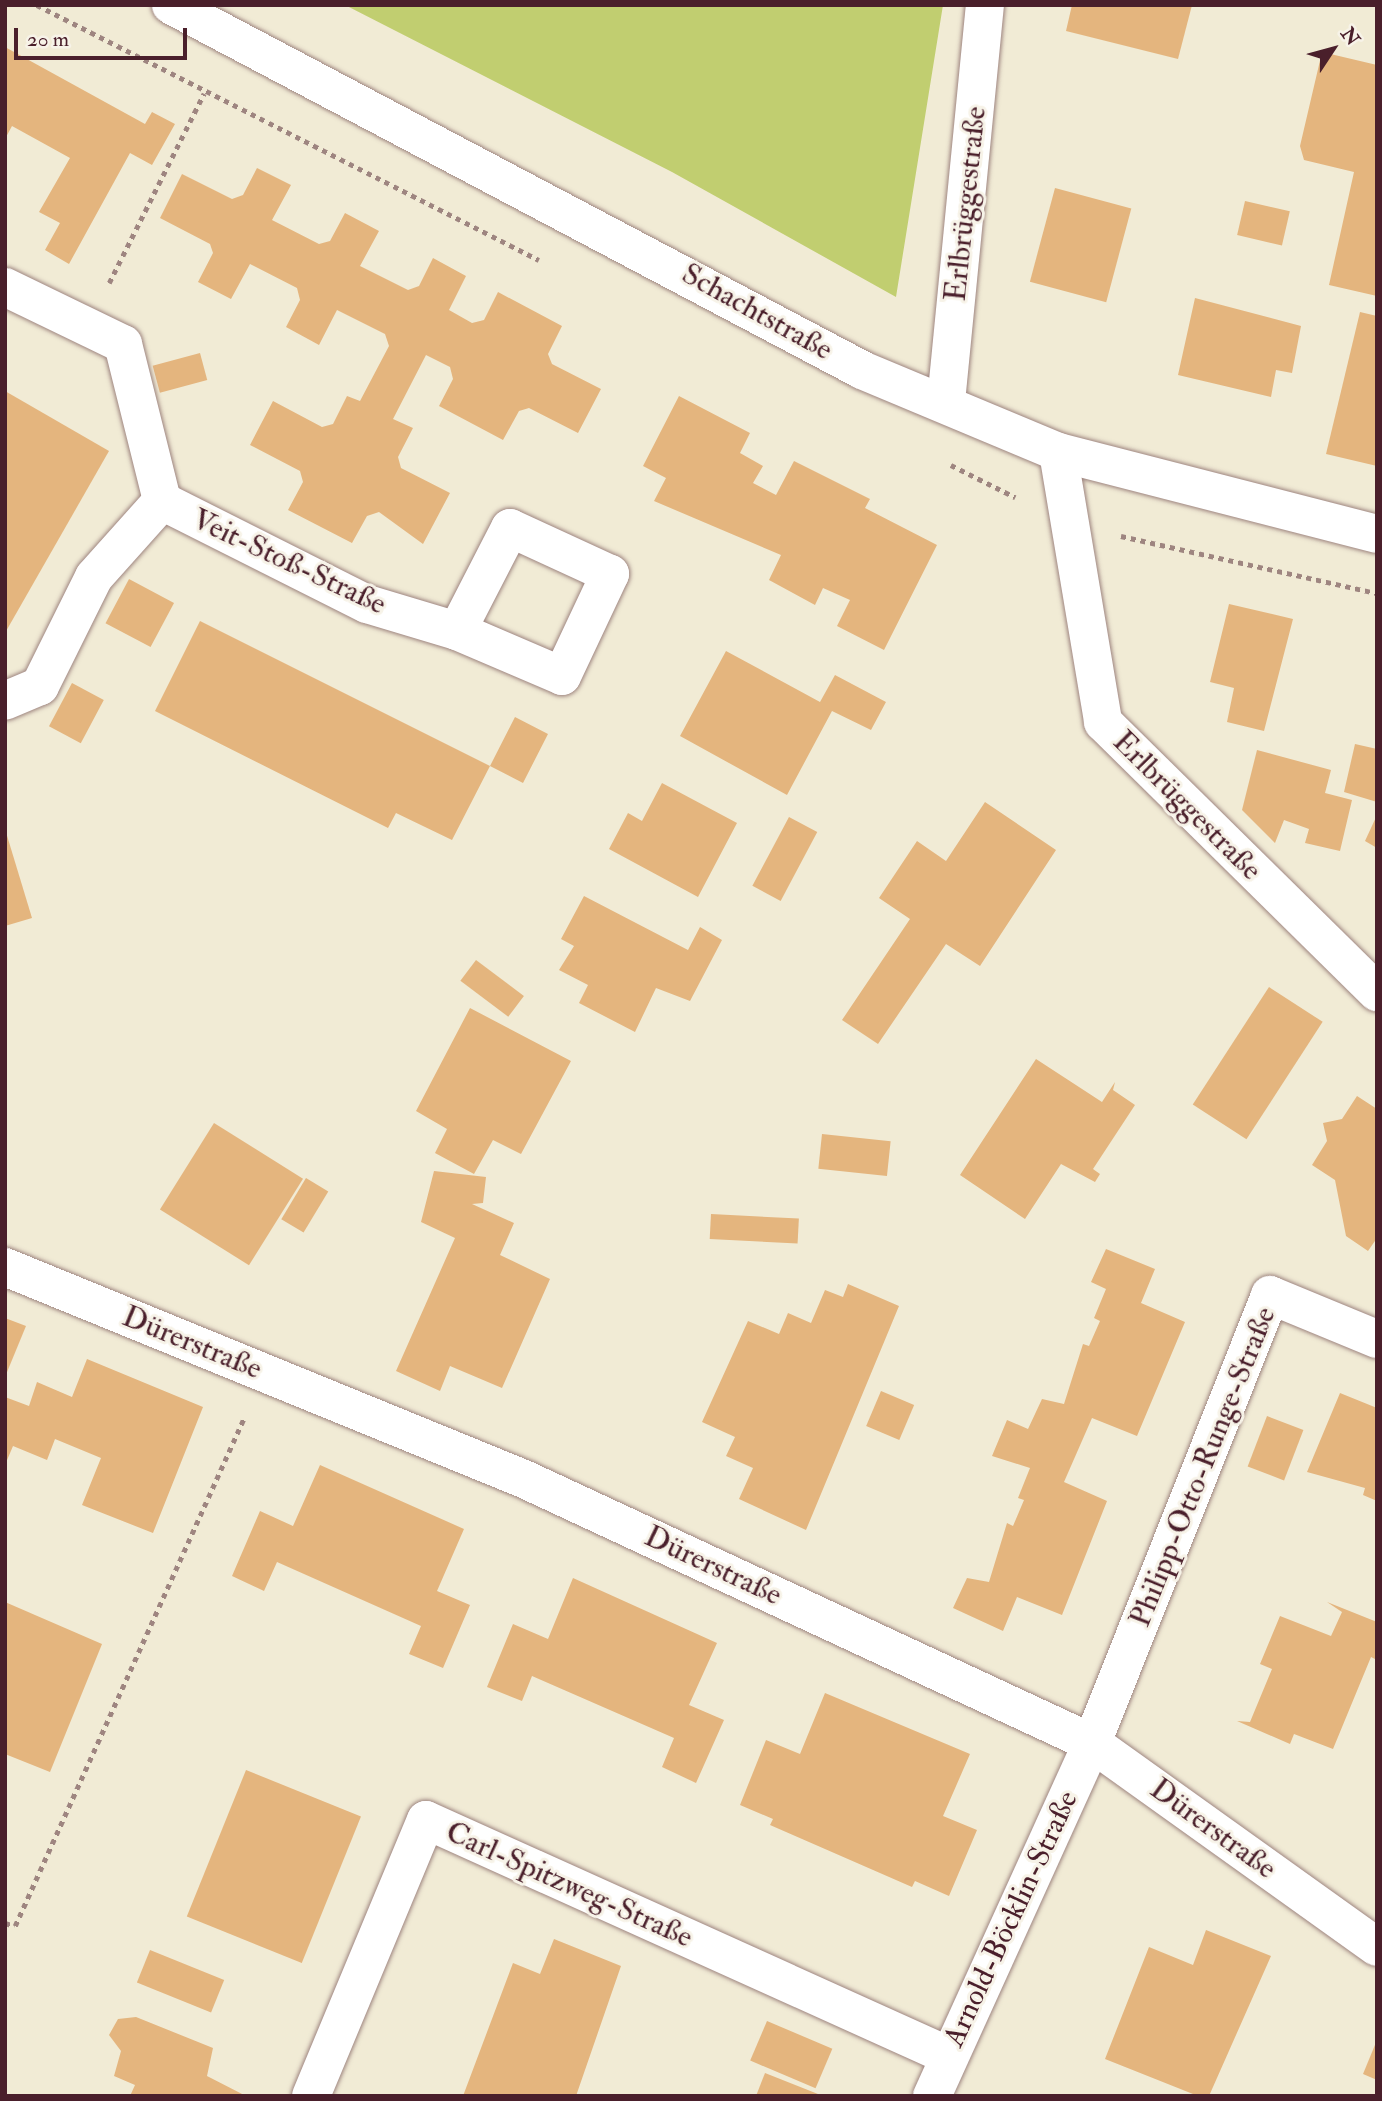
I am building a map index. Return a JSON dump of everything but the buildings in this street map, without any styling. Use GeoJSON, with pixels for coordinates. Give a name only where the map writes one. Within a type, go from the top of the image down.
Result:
{"type":"FeatureCollection","features":[{"type":"Feature","properties":{"kind":"street","name":"Schachtstraße"},"geometry":{"type":"LineString","coordinates":[[171,5],[862,370],[946,402],[1058,452],[1377,534]]}},
{"type":"Feature","properties":{"kind":"street","name":"Erlbrüggestraße"},"geometry":{"type":"LineString","coordinates":[[946,402],[985,5]]}},
{"type":"Feature","properties":{"kind":"street"},"geometry":{"type":"LineString","coordinates":[[5,288],[123,344],[162,502],[94,577],[40,686],[5,701]]}},
{"type":"Feature","properties":{"kind":"street","name":"Erlbrüggestraße"},"geometry":{"type":"LineString","coordinates":[[1058,452],[1103,722],[1377,992]]}},
{"type":"Feature","properties":{"kind":"street","name":"Veit-Stoß-Straße"},"geometry":{"type":"LineString","coordinates":[[162,502],[367,604],[457,631]]}},
{"type":"Feature","properties":{"kind":"street","name":"Dürerstraße"},"geometry":{"type":"LineString","coordinates":[[5,1267],[524,1479],[1092,1742],[1377,1947]]}},
{"type":"Feature","properties":{"kind":"street","name":"Philipp-Otto-Runge-Straße"},"geometry":{"type":"LineString","coordinates":[[1092,1742],[1270,1295],[1377,1339]]}},
{"type":"Feature","properties":{"kind":"street","name":"Arnold-Böcklin-Straße"},"geometry":{"type":"LineString","coordinates":[[932,2096],[947,2055],[1092,1742]]}},
{"type":"Feature","properties":{"kind":"street","name":"Carl-Spitzweg-Straße"},"geometry":{"type":"LineString","coordinates":[[311,2096],[426,1820],[947,2055]]}},
{"type":"Feature","properties":{"kind":"path"},"geometry":{"type":"LineString","coordinates":[[86,327],[204,93]]}},
{"type":"Feature","properties":{"kind":"path"},"geometry":{"type":"LineString","coordinates":[[5,1923],[15,1926],[264,1373]]}},
{"type":"Feature","properties":{"kind":"green space"},"geometry":{"type":"Polygon","coordinates":[[[345,5],[943,5],[896,297],[672,172],[345,5]]]}}]}
